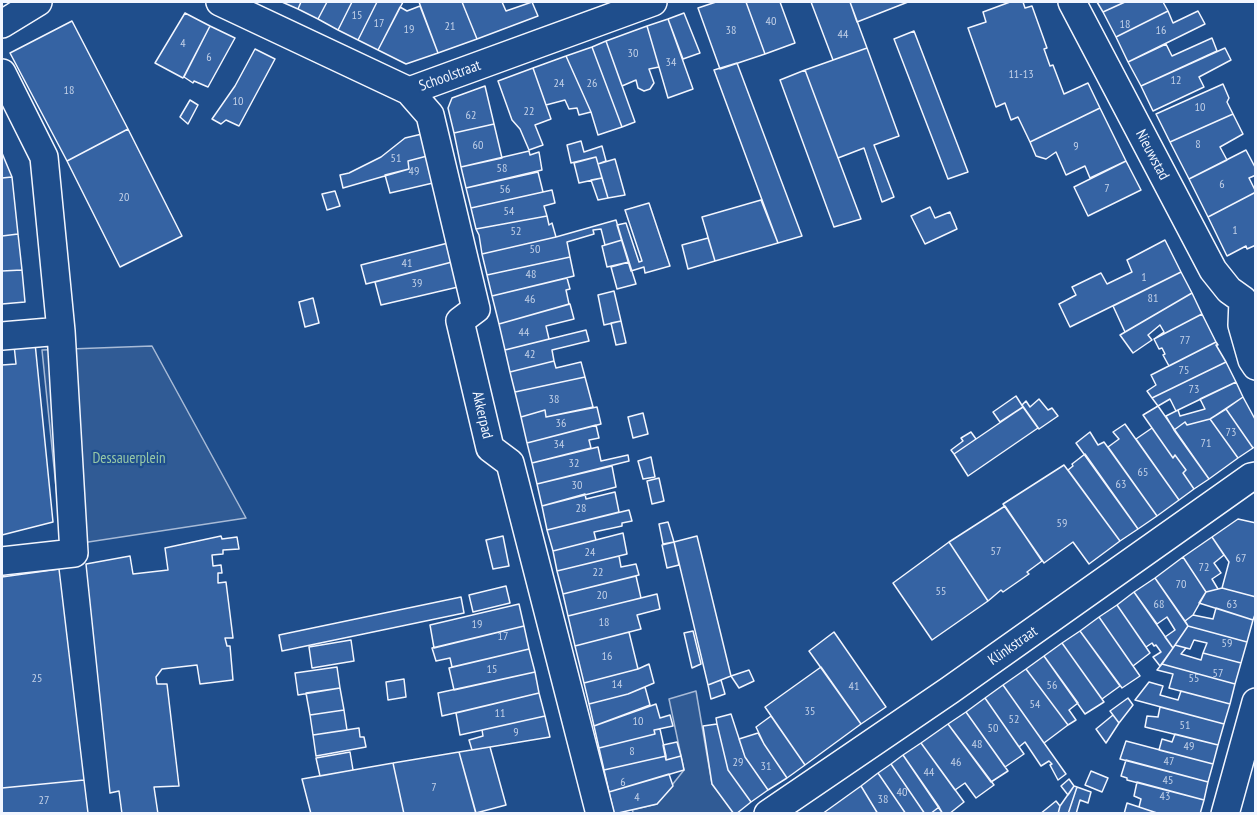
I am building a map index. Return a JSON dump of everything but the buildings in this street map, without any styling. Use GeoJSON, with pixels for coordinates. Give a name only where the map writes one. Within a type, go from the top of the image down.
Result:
{"type":"FeatureCollection","features":[{"type":"Feature","properties":{"kind":"street"},"geometry":{"type":"LineString","coordinates":[[2,24],[38,2]]}},
{"type":"Feature","properties":{"kind":"street","name":"Schoolstraat"},"geometry":{"type":"LineString","coordinates":[[220,2],[409,91],[652,2]]}},
{"type":"Feature","properties":{"kind":"street","name":"Nieuwstad"},"geometry":{"type":"LineString","coordinates":[[1072,2],[1213,270],[1229,290],[1249,298]]}},
{"type":"Feature","properties":{"kind":"street"},"geometry":{"type":"LineString","coordinates":[[2,74],[44,157],[61,331],[74,553],[2,561]]}},
{"type":"Feature","properties":{"kind":"street","name":"Akkerpad"},"geometry":{"type":"LineString","coordinates":[[409,91],[430,115],[476,309],[460,321],[490,448],[510,463],[600,813]]}},
{"type":"Feature","properties":{"kind":"street"},"geometry":{"type":"LineString","coordinates":[[1249,298],[1242,325],[1252,360],[1256,366]]}},
{"type":"Feature","properties":{"kind":"street"},"geometry":{"type":"LineString","coordinates":[[2,336],[61,331]]}},
{"type":"Feature","properties":{"kind":"street","name":"Klinkstraat"},"geometry":{"type":"LineString","coordinates":[[768,813],[950,690],[1251,477],[1256,476]]}},
{"type":"Feature","properties":{"kind":"street"},"geometry":{"type":"LineString","coordinates":[[1225,813],[1256,702]]}},
{"type":"Feature","properties":{"kind":"shaded area","name":"Dessauerplein"},"geometry":{"type":"Polygon","coordinates":[[[152,346],[246,518],[62,546],[42,350],[152,346]]]}},
{"type":"Feature","properties":{"kind":"shaded area"},"geometry":{"type":"Polygon","coordinates":[[[696,691],[712,784],[734,813],[634,814],[632,810],[657,804],[684,770],[669,699],[696,691]]]}}]}
